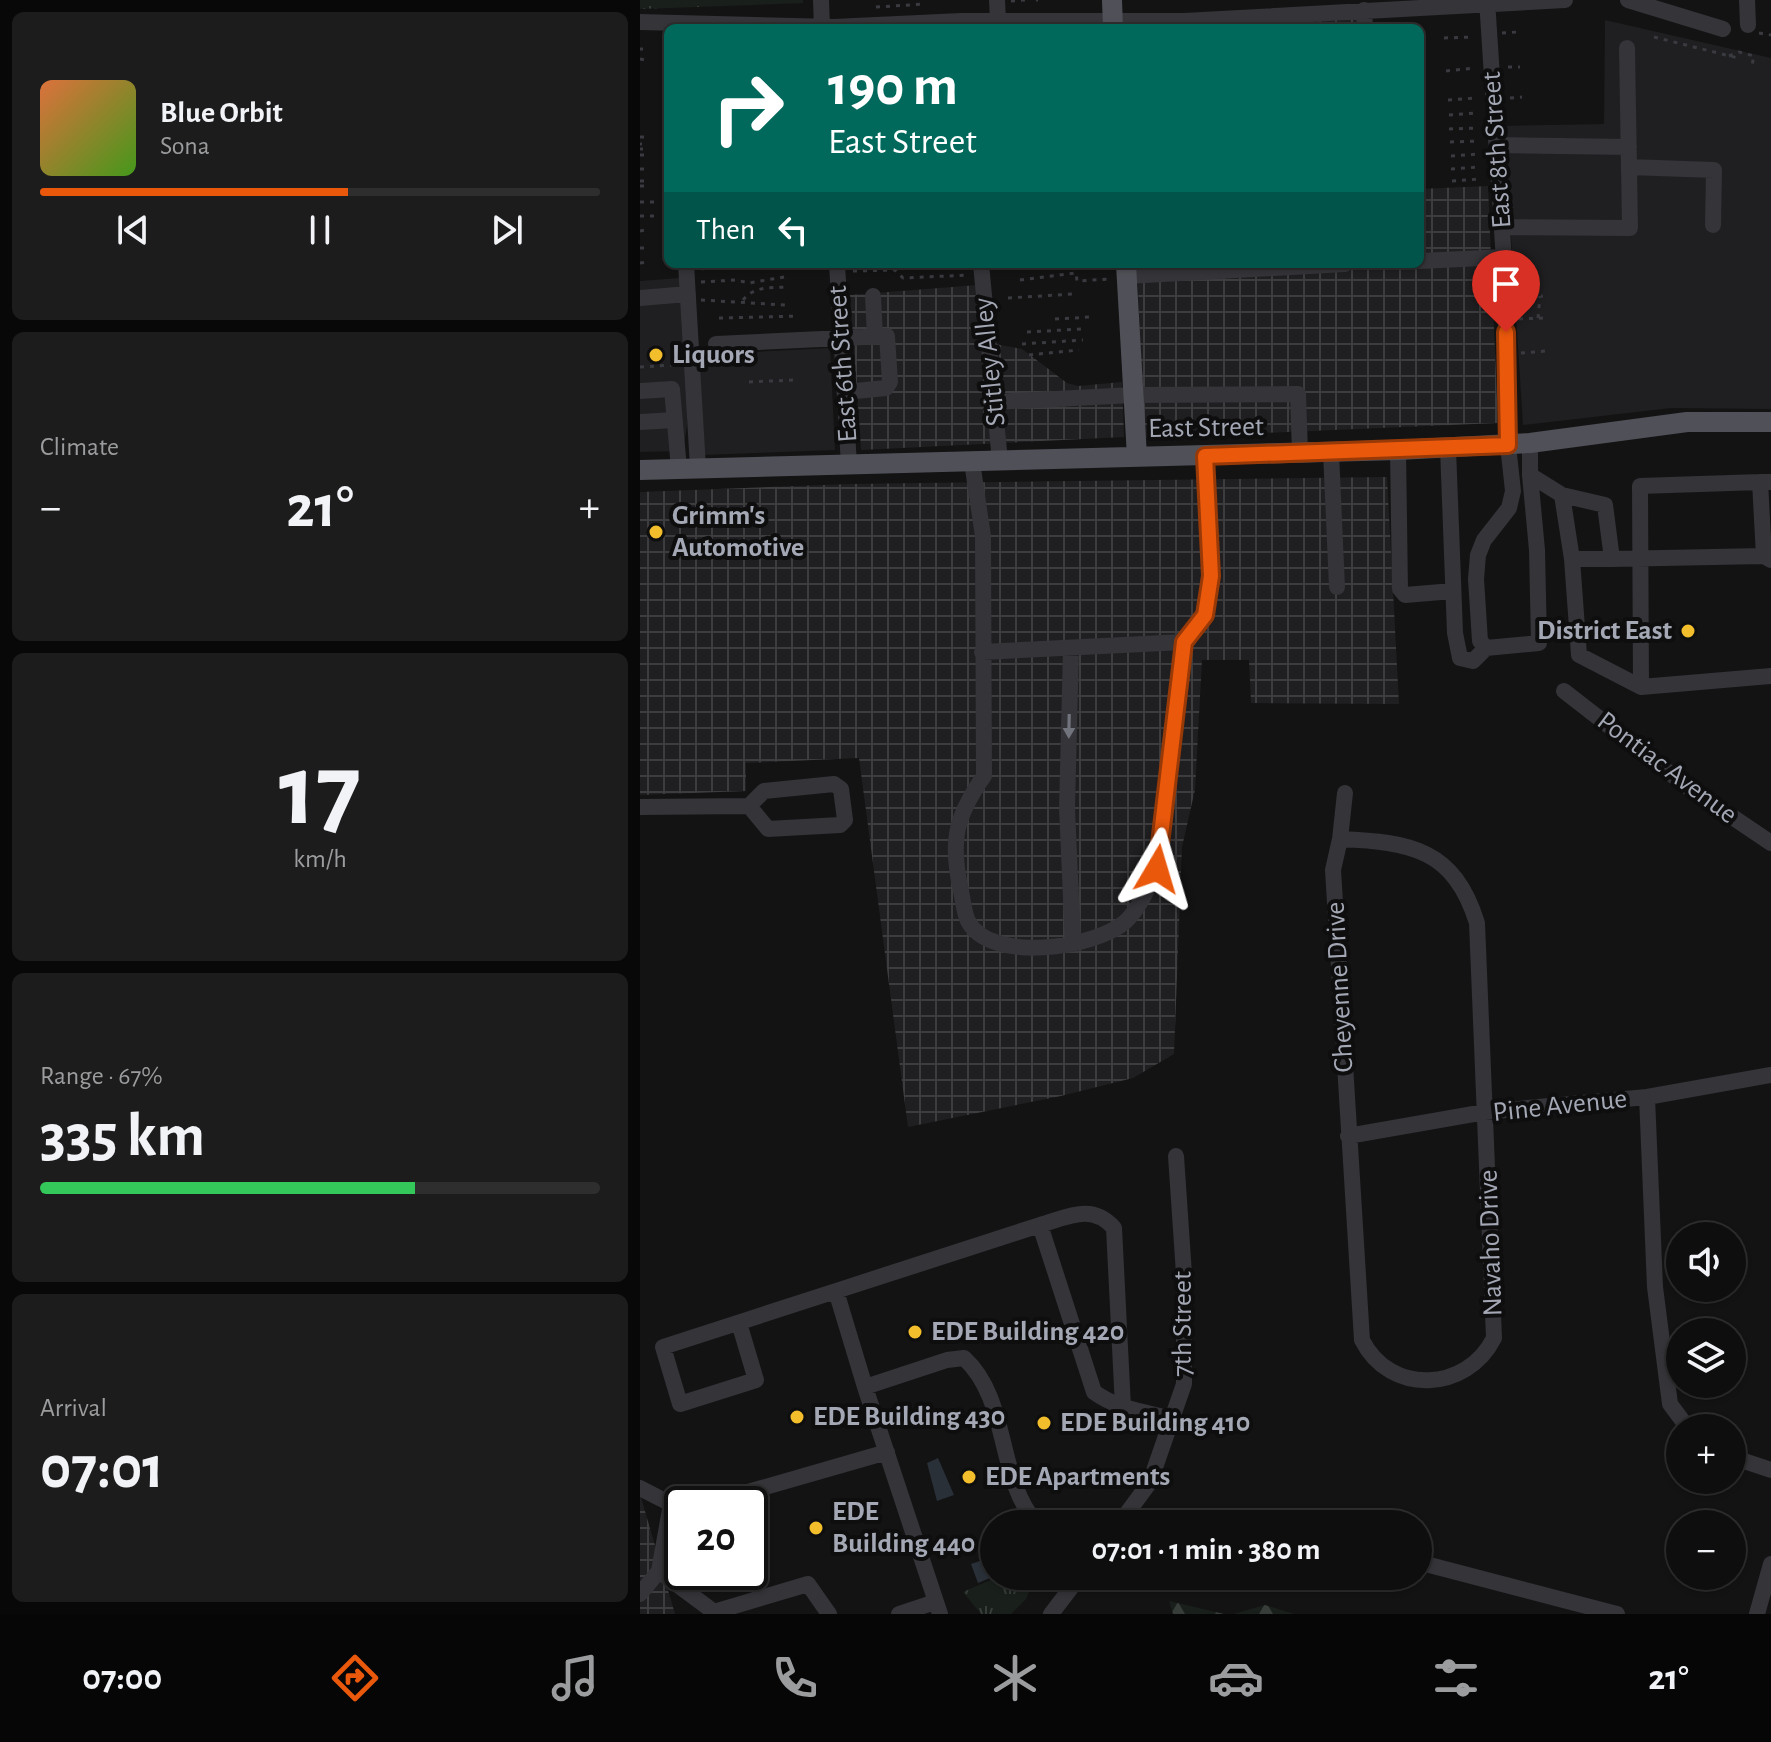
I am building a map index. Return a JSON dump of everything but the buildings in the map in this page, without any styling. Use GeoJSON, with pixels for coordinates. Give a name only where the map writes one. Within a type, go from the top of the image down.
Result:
{"type":"FeatureCollection","features":[{"type":"Feature","properties":{"kind":"main road"},"geometry":{"type":"LineString","coordinates":[[1122,273],[1137,457]]}},
{"type":"Feature","properties":{"kind":"main road","name":"East Street"},"geometry":{"type":"LineString","coordinates":[[640,470],[1448,448],[1530,443],[1687,422],[1771,422]]}},
{"type":"Feature","properties":{"kind":"street"},"geometry":{"type":"LineString","coordinates":[[821,0],[822,24]]}},
{"type":"Feature","properties":{"kind":"street"},"geometry":{"type":"LineString","coordinates":[[997,0],[998,21]]}},
{"type":"Feature","properties":{"kind":"street"},"geometry":{"type":"LineString","coordinates":[[962,24],[1113,16],[1237,22],[1487,1],[1565,0]]}},
{"type":"Feature","properties":{"kind":"street"},"geometry":{"type":"LineString","coordinates":[[1628,0],[1723,29]]}},
{"type":"Feature","properties":{"kind":"street"},"geometry":{"type":"LineString","coordinates":[[1747,0],[1748,25]]}},
{"type":"Feature","properties":{"kind":"street","name":"East 8th Street"},"geometry":{"type":"LineString","coordinates":[[1486,648],[1480,641],[1476,579],[1478,555],[1484,540],[1509,508],[1513,491],[1508,445],[1504,257],[1487,1]]}},
{"type":"Feature","properties":{"kind":"street"},"geometry":{"type":"LineString","coordinates":[[1364,10],[1365,24]]}},
{"type":"Feature","properties":{"kind":"street"},"geometry":{"type":"LineString","coordinates":[[640,22],[664,24]]}},
{"type":"Feature","properties":{"kind":"street"},"geometry":{"type":"LineString","coordinates":[[1502,227],[1630,228],[1627,48]]}},
{"type":"Feature","properties":{"kind":"street"},"geometry":{"type":"LineString","coordinates":[[1497,145],[1629,147]]}},
{"type":"Feature","properties":{"kind":"street"},"geometry":{"type":"LineString","coordinates":[[1629,167],[1714,170],[1713,225]]}},
{"type":"Feature","properties":{"kind":"street"},"geometry":{"type":"LineString","coordinates":[[1424,261],[1504,257]]}},
{"type":"Feature","properties":{"kind":"street","name":"East 6th Street"},"geometry":{"type":"LineString","coordinates":[[845,268],[842,338],[849,465]]}},
{"type":"Feature","properties":{"kind":"street"},"geometry":{"type":"LineString","coordinates":[[1122,273],[1231,268]]}},
{"type":"Feature","properties":{"kind":"street","name":"Stitley Alley"},"geometry":{"type":"LineString","coordinates":[[981,270],[1000,461]]}},
{"type":"Feature","properties":{"kind":"street"},"geometry":{"type":"LineString","coordinates":[[640,298],[687,282],[689,468]]}},
{"type":"Feature","properties":{"kind":"street"},"geometry":{"type":"LineString","coordinates":[[873,296],[875,337]]}},
{"type":"Feature","properties":{"kind":"street"},"geometry":{"type":"LineString","coordinates":[[716,344],[887,336],[890,382],[886,388],[845,392]]}},
{"type":"Feature","properties":{"kind":"street"},"geometry":{"type":"LineString","coordinates":[[640,391],[672,389],[675,420],[689,468]]}},
{"type":"Feature","properties":{"kind":"street"},"geometry":{"type":"LineString","coordinates":[[994,402],[1133,395],[1298,394],[1300,453]]}},
{"type":"Feature","properties":{"kind":"street"},"geometry":{"type":"LineString","coordinates":[[640,422],[675,420]]}},
{"type":"Feature","properties":{"kind":"street"},"geometry":{"type":"LineString","coordinates":[[1448,448],[1453,591],[1460,658],[1473,661],[1486,648],[1539,643],[1530,443]]}},
{"type":"Feature","properties":{"kind":"street"},"geometry":{"type":"LineString","coordinates":[[1398,450],[1400,589],[1405,595],[1453,591]]}},
{"type":"Feature","properties":{"kind":"street"},"geometry":{"type":"LineString","coordinates":[[1331,452],[1337,587]]}},
{"type":"Feature","properties":{"kind":"street"},"geometry":{"type":"LineString","coordinates":[[972,462],[983,536],[984,776],[966,802],[954,837],[969,922],[988,939],[1025,949],[1091,942],[1125,922],[1143,898],[1157,869],[1184,642],[1205,615],[1211,576],[1205,456]]}},
{"type":"Feature","properties":{"kind":"street"},"geometry":{"type":"LineString","coordinates":[[1530,475],[1562,495],[1605,505],[1612,559]]}},
{"type":"Feature","properties":{"kind":"street"},"geometry":{"type":"LineString","coordinates":[[1572,559],[1638,558],[1767,558],[1765,482],[1640,486],[1638,558],[1641,687]]}},
{"type":"Feature","properties":{"kind":"street"},"geometry":{"type":"LineString","coordinates":[[1562,495],[1572,559],[1579,655],[1641,687],[1771,676]]}},
{"type":"Feature","properties":{"kind":"street"},"geometry":{"type":"LineString","coordinates":[[982,652],[1184,642]]}},
{"type":"Feature","properties":{"kind":"street"},"geometry":{"type":"LineString","coordinates":[[1071,648],[1067,808],[1073,944]]}},
{"type":"Feature","properties":{"kind":"street","name":"Pontiac Avenue"},"geometry":{"type":"LineString","coordinates":[[1564,691],[1685,785],[1771,843]]}},
{"type":"Feature","properties":{"kind":"street"},"geometry":{"type":"LineString","coordinates":[[640,807],[749,806],[764,791],[834,784],[841,789],[845,820],[840,825],[768,829],[749,806]]}},
{"type":"Feature","properties":{"kind":"street","name":"Cheyenne Drive"},"geometry":{"type":"LineString","coordinates":[[1345,793],[1333,870],[1348,1136]]}},
{"type":"Feature","properties":{"kind":"street"},"geometry":{"type":"LineString","coordinates":[[1340,839],[1381,841],[1416,850],[1441,862],[1467,890],[1477,923],[1485,1112]]}},
{"type":"Feature","properties":{"kind":"street","name":"Pine Avenue"},"geometry":{"type":"LineString","coordinates":[[1348,1136],[1485,1112],[1647,1097],[1771,1075]]}},
{"type":"Feature","properties":{"kind":"street"},"geometry":{"type":"LineString","coordinates":[[1647,1097],[1655,1287],[1670,1404],[1678,1414]]}},
{"type":"Feature","properties":{"kind":"street","name":"Navaho Drive"},"geometry":{"type":"LineString","coordinates":[[1348,1136],[1362,1340],[1377,1363],[1400,1378],[1423,1382],[1455,1376],[1472,1367],[1485,1355],[1494,1338],[1485,1112]]}},
{"type":"Feature","properties":{"kind":"street","name":"7th Street"},"geometry":{"type":"LineString","coordinates":[[1129,1510],[1150,1482],[1184,1384],[1185,1336],[1176,1156]]}},
{"type":"Feature","properties":{"kind":"street"},"geometry":{"type":"LineString","coordinates":[[739,1323],[756,1380],[680,1404],[663,1347],[1086,1212],[1104,1216],[1114,1228],[1123,1407]]}},
{"type":"Feature","properties":{"kind":"street"},"geometry":{"type":"LineString","coordinates":[[1040,1225],[1094,1392],[1111,1404],[1173,1419]]}},
{"type":"Feature","properties":{"kind":"street"},"geometry":{"type":"LineString","coordinates":[[836,1291],[937,1608],[899,1614]]}},
{"type":"Feature","properties":{"kind":"street"},"geometry":{"type":"LineString","coordinates":[[865,1387],[947,1360],[964,1358],[974,1367],[990,1398],[1015,1493],[1027,1510]]}},
{"type":"Feature","properties":{"kind":"street"},"geometry":{"type":"LineString","coordinates":[[768,1486],[887,1452]]}},
{"type":"Feature","properties":{"kind":"street"},"geometry":{"type":"LineString","coordinates":[[1746,1462],[1771,1470]]}},
{"type":"Feature","properties":{"kind":"street"},"geometry":{"type":"LineString","coordinates":[[640,1488],[664,1500]]}},
{"type":"Feature","properties":{"kind":"street"},"geometry":{"type":"LineString","coordinates":[[640,1594],[659,1571],[664,1543]]}},
{"type":"Feature","properties":{"kind":"street"},"geometry":{"type":"LineString","coordinates":[[1757,1614],[1771,1564]]}},
{"type":"Feature","properties":{"kind":"street"},"geometry":{"type":"LineString","coordinates":[[1432,1566],[1617,1614]]}},
{"type":"Feature","properties":{"kind":"street"},"geometry":{"type":"LineString","coordinates":[[659,1571],[714,1612],[808,1584],[829,1614]]}},
{"type":"Feature","properties":{"kind":"street"},"geometry":{"type":"LineString","coordinates":[[1051,1614],[1069,1590]]}},
{"type":"Feature","properties":{"kind":"path"},"geometry":{"type":"LineString","coordinates":[[876,7],[925,4]]}},
{"type":"Feature","properties":{"kind":"path"},"geometry":{"type":"LineString","coordinates":[[1502,33],[1518,32]]}},
{"type":"Feature","properties":{"kind":"path"},"geometry":{"type":"LineString","coordinates":[[1444,38],[1473,37]]}},
{"type":"Feature","properties":{"kind":"path"},"geometry":{"type":"LineString","coordinates":[[1654,37],[1738,58],[1737,61]]}},
{"type":"Feature","properties":{"kind":"path"},"geometry":{"type":"LineString","coordinates":[[1729,56],[1739,52],[1754,56],[1752,65]]}},
{"type":"Feature","properties":{"kind":"path"},"geometry":{"type":"LineString","coordinates":[[640,59],[646,60]]}},
{"type":"Feature","properties":{"kind":"path"},"geometry":{"type":"LineString","coordinates":[[1504,67],[1520,67]]}},
{"type":"Feature","properties":{"kind":"path"},"geometry":{"type":"LineString","coordinates":[[1446,71],[1475,68]]}},
{"type":"Feature","properties":{"kind":"path"},"geometry":{"type":"LineString","coordinates":[[1506,98],[1522,97]]}},
{"type":"Feature","properties":{"kind":"path"},"geometry":{"type":"LineString","coordinates":[[1448,100],[1477,98]]}},
{"type":"Feature","properties":{"kind":"path"},"geometry":{"type":"LineString","coordinates":[[1449,115],[1477,113]]}},
{"type":"Feature","properties":{"kind":"path"},"geometry":{"type":"LineString","coordinates":[[1449,129],[1478,128]]}},
{"type":"Feature","properties":{"kind":"path"},"geometry":{"type":"LineString","coordinates":[[640,137],[647,137]]}},
{"type":"Feature","properties":{"kind":"path"},"geometry":{"type":"LineString","coordinates":[[1450,142],[1479,141]]}},
{"type":"Feature","properties":{"kind":"path"},"geometry":{"type":"LineString","coordinates":[[1451,156],[1480,154]]}},
{"type":"Feature","properties":{"kind":"path"},"geometry":{"type":"LineString","coordinates":[[640,155],[649,155]]}},
{"type":"Feature","properties":{"kind":"path"},"geometry":{"type":"LineString","coordinates":[[1451,169],[1480,167]]}},
{"type":"Feature","properties":{"kind":"path"},"geometry":{"type":"LineString","coordinates":[[1452,181],[1481,179]]}},
{"type":"Feature","properties":{"kind":"path"},"geometry":{"type":"LineString","coordinates":[[640,202],[654,202]]}},
{"type":"Feature","properties":{"kind":"path"},"geometry":{"type":"LineString","coordinates":[[640,216],[655,216]]}},
{"type":"Feature","properties":{"kind":"path"},"geometry":{"type":"LineString","coordinates":[[640,248],[647,248]]}},
{"type":"Feature","properties":{"kind":"path"},"geometry":{"type":"LineString","coordinates":[[640,263],[647,262]]}},
{"type":"Feature","properties":{"kind":"path"},"geometry":{"type":"LineString","coordinates":[[687,282],[712,268]]}},
{"type":"Feature","properties":{"kind":"path"},"geometry":{"type":"LineString","coordinates":[[845,268],[895,270],[903,278],[981,270]]}},
{"type":"Feature","properties":{"kind":"path"},"geometry":{"type":"LineString","coordinates":[[1020,280],[1076,273],[1077,281],[1122,273]]}},
{"type":"Feature","properties":{"kind":"path"},"geometry":{"type":"LineString","coordinates":[[687,282],[736,280],[749,283],[784,277]]}},
{"type":"Feature","properties":{"kind":"path"},"geometry":{"type":"LineString","coordinates":[[687,282],[742,301],[785,305]]}},
{"type":"Feature","properties":{"kind":"path"},"geometry":{"type":"LineString","coordinates":[[742,301],[749,293],[763,288],[787,287]]}},
{"type":"Feature","properties":{"kind":"path"},"geometry":{"type":"LineString","coordinates":[[1008,298],[1072,294]]}},
{"type":"Feature","properties":{"kind":"path"},"geometry":{"type":"LineString","coordinates":[[1518,298],[1542,296],[1538,318]]}},
{"type":"Feature","properties":{"kind":"path"},"geometry":{"type":"LineString","coordinates":[[719,318],[798,316]]}},
{"type":"Feature","properties":{"kind":"path"},"geometry":{"type":"LineString","coordinates":[[1055,319],[1091,317]]}},
{"type":"Feature","properties":{"kind":"path"},"geometry":{"type":"LineString","coordinates":[[1519,319],[1545,318]]}},
{"type":"Feature","properties":{"kind":"path"},"geometry":{"type":"LineString","coordinates":[[1027,332],[1082,329]]}},
{"type":"Feature","properties":{"kind":"path"},"geometry":{"type":"LineString","coordinates":[[1022,344],[1083,340]]}},
{"type":"Feature","properties":{"kind":"path"},"geometry":{"type":"LineString","coordinates":[[1029,355],[1079,350]]}},
{"type":"Feature","properties":{"kind":"path"},"geometry":{"type":"LineString","coordinates":[[1521,353],[1546,351]]}},
{"type":"Feature","properties":{"kind":"path"},"geometry":{"type":"LineString","coordinates":[[640,367],[674,365]]}},
{"type":"Feature","properties":{"kind":"path"},"geometry":{"type":"LineString","coordinates":[[749,382],[793,380]]}},
{"type":"Feature","properties":{"kind":"shaded area"},"geometry":{"type":"Polygon","coordinates":[[[1360,17],[1360,24],[1211,24],[1360,17]]]}},
{"type":"Feature","properties":{"kind":"shaded area"},"geometry":{"type":"Polygon","coordinates":[[[1605,20],[1771,58],[1771,409],[1671,408],[1523,425],[1504,126],[1604,124],[1605,20]]]}},
{"type":"Feature","properties":{"kind":"shaded area"},"geometry":{"type":"Polygon","coordinates":[[[1488,186],[1498,423],[1144,438],[1137,268],[1424,268],[1424,189],[1488,186]]]}},
{"type":"Feature","properties":{"kind":"shaded area"},"geometry":{"type":"Polygon","coordinates":[[[680,278],[687,364],[687,426],[683,451],[640,452],[640,281],[680,278]]]}},
{"type":"Feature","properties":{"kind":"shaded area"},"geometry":{"type":"Polygon","coordinates":[[[978,285],[995,344],[1022,349],[1067,383],[1078,386],[1122,382],[1124,437],[861,450],[850,295],[978,285]]]}},
{"type":"Feature","properties":{"kind":"shaded area"},"geometry":{"type":"Polygon","coordinates":[[[830,348],[835,450],[703,455],[697,355],[830,348]]]}},
{"type":"Feature","properties":{"kind":"shaded area"},"geometry":{"type":"Polygon","coordinates":[[[1387,477],[1399,704],[1251,703],[1249,660],[1202,660],[1195,790],[1182,847],[1174,1054],[1133,1078],[908,1127],[859,758],[746,763],[746,791],[640,795],[640,492],[850,484],[1387,477]]]}},
{"type":"Feature","properties":{"kind":"shaded area"},"geometry":{"type":"Polygon","coordinates":[[[938,1458],[954,1495],[937,1501],[927,1463],[938,1458]]]}},
{"type":"Feature","properties":{"kind":"shaded area"},"geometry":{"type":"Polygon","coordinates":[[[640,1494],[664,1576],[664,1590],[668,1590],[675,1614],[640,1614],[640,1494]]]}},
{"type":"Feature","properties":{"kind":"shaded area"},"geometry":{"type":"Polygon","coordinates":[[[980,1561],[980,1582],[978,1583],[971,1564],[980,1561]]]}},
{"type":"Feature","properties":{"kind":"green space"},"geometry":{"type":"Polygon","coordinates":[[[640,0],[803,0],[803,3],[640,9],[640,0]]]}},
{"type":"Feature","properties":{"kind":"green space"},"geometry":{"type":"Polygon","coordinates":[[[980,1585],[980,1590],[1030,1590],[1026,1599],[1011,1614],[981,1614],[963,1592],[980,1585]]]}},
{"type":"Feature","properties":{"kind":"green space"},"geometry":{"type":"Polygon","coordinates":[[[1169,1601],[1224,1614],[1173,1614],[1169,1601]]]}},
{"type":"Feature","properties":{"kind":"green space"},"geometry":{"type":"Polygon","coordinates":[[[1265,1605],[1294,1614],[1234,1614],[1265,1605]]]}},
{"type":"Feature","properties":{"kind":"place","name":"Liquors"},"geometry":{"type":"Point","coordinates":[656,355]}},
{"type":"Feature","properties":{"kind":"place","name":"Grimm's Automotive"},"geometry":{"type":"Point","coordinates":[656,532]}},
{"type":"Feature","properties":{"kind":"place","name":"District East"},"geometry":{"type":"Point","coordinates":[1688,631]}},
{"type":"Feature","properties":{"kind":"place","name":"EDE Building 420"},"geometry":{"type":"Point","coordinates":[915,1332]}},
{"type":"Feature","properties":{"kind":"place","name":"EDE Building 430"},"geometry":{"type":"Point","coordinates":[797,1417]}},
{"type":"Feature","properties":{"kind":"place","name":"EDE Building 410"},"geometry":{"type":"Point","coordinates":[1044,1423]}},
{"type":"Feature","properties":{"kind":"place","name":"EDE Apartments"},"geometry":{"type":"Point","coordinates":[969,1477]}},
{"type":"Feature","properties":{"kind":"place","name":"EDE Building 440"},"geometry":{"type":"Point","coordinates":[816,1528]}},
{"type":"Feature","properties":{"kind":"route"},"geometry":{"type":"LineString","coordinates":[[1157,869],[1184,642],[1205,615],[1211,576],[1205,456],[1508,445],[1506,332]]}}]}
